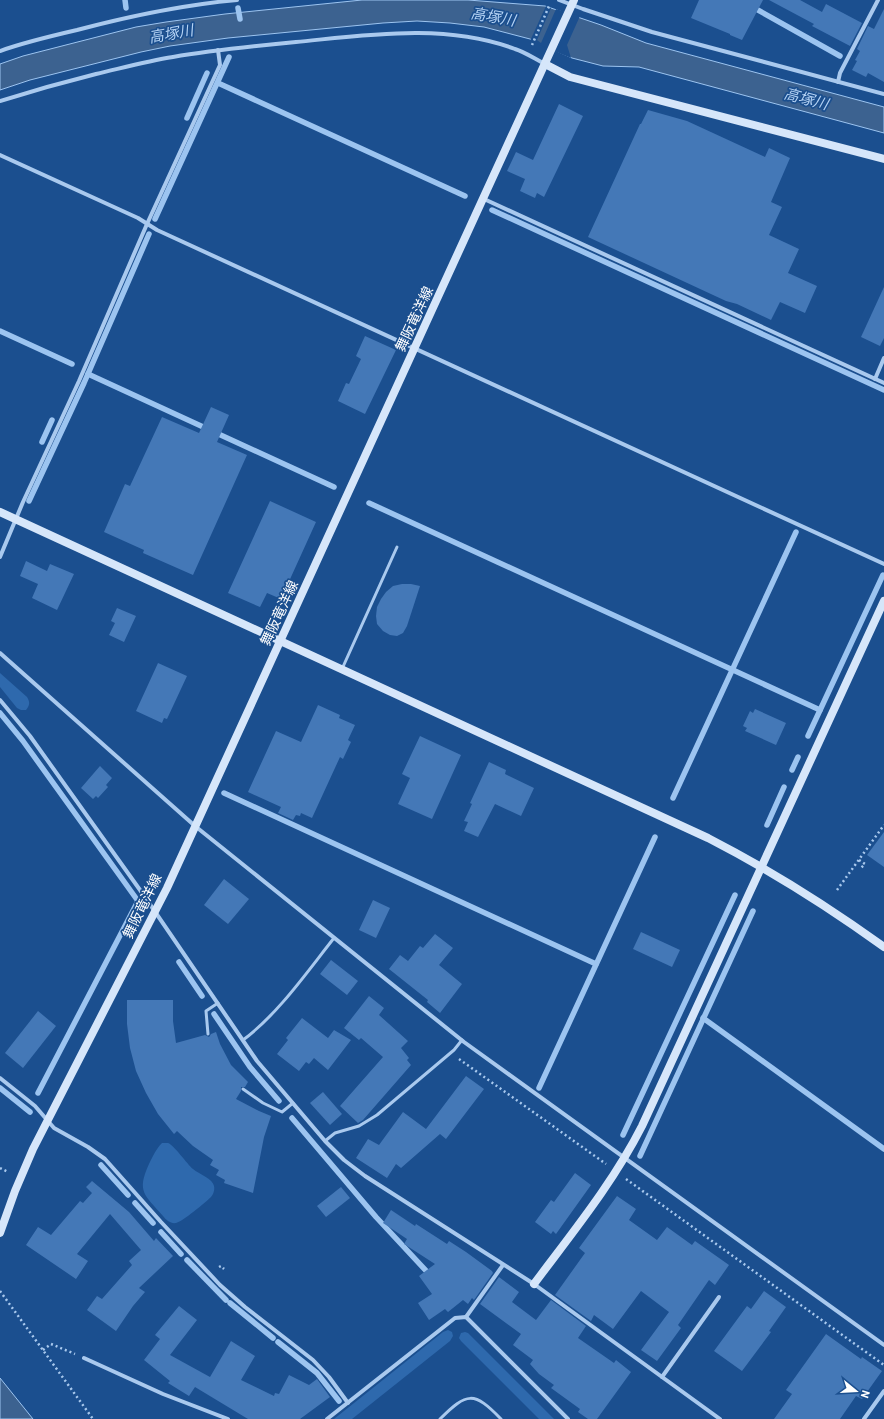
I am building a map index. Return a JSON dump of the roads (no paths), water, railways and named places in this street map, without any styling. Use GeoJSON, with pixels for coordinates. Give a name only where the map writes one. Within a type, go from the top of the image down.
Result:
{"type":"FeatureCollection","features":[{"type":"Feature","properties":{"kind":"street"},"geometry":{"type":"LineString","coordinates":[[0,51],[20,44],[134,16],[194,5],[237,0]]}},
{"type":"Feature","properties":{"kind":"street"},"geometry":{"type":"LineString","coordinates":[[559,0],[571,6],[652,32],[884,94]]}},
{"type":"Feature","properties":{"kind":"street"},"geometry":{"type":"LineString","coordinates":[[838,82],[840,73],[878,0]]}},
{"type":"Feature","properties":{"kind":"street","name":"舞阪竜洋線"},"geometry":{"type":"LineString","coordinates":[[0,1233],[21,1177],[47,1120],[155,911],[195,826],[551,53],[571,6]]}},
{"type":"Feature","properties":{"kind":"street"},"geometry":{"type":"LineString","coordinates":[[0,101],[33,90],[144,62],[218,50],[383,34],[417,33],[449,35],[482,40],[516,49],[570,77],[884,159]]}},
{"type":"Feature","properties":{"kind":"street"},"geometry":{"type":"LineString","coordinates":[[0,557],[147,224],[220,65],[218,50]]}},
{"type":"Feature","properties":{"kind":"street"},"geometry":{"type":"LineString","coordinates":[[0,155],[138,218],[157,230],[884,564]]}},
{"type":"Feature","properties":{"kind":"street"},"geometry":{"type":"LineString","coordinates":[[484,199],[884,383]]}},
{"type":"Feature","properties":{"kind":"street"},"geometry":{"type":"LineString","coordinates":[[875,379],[884,358]]}},
{"type":"Feature","properties":{"kind":"street"},"geometry":{"type":"LineString","coordinates":[[0,512],[708,838],[762,866],[811,896],[884,947]]}},
{"type":"Feature","properties":{"kind":"street"},"geometry":{"type":"LineString","coordinates":[[534,1284],[607,1184],[625,1157],[642,1126],[884,601]]}},
{"type":"Feature","properties":{"kind":"street"},"geometry":{"type":"LineString","coordinates":[[0,653],[195,826],[462,1040],[884,1345]]}},
{"type":"Feature","properties":{"kind":"street"},"geometry":{"type":"LineString","coordinates":[[0,700],[30,736],[155,911],[257,1061],[325,1141],[344,1160],[365,1176],[534,1284],[720,1419]]}},
{"type":"Feature","properties":{"kind":"street"},"geometry":{"type":"LineString","coordinates":[[0,1078],[35,1106],[54,1128],[88,1147],[105,1159],[220,1285],[245,1307],[313,1360],[329,1377],[348,1403]]}},
{"type":"Feature","properties":{"kind":"street"},"geometry":{"type":"LineString","coordinates":[[327,1419],[455,1318],[466,1317],[503,1265]]}},
{"type":"Feature","properties":{"kind":"street"},"geometry":{"type":"LineString","coordinates":[[662,1377],[719,1297]]}},
{"type":"Feature","properties":{"kind":"street"},"geometry":{"type":"LineString","coordinates":[[466,1317],[568,1419]]}},
{"type":"Feature","properties":{"kind":"street"},"geometry":{"type":"LineString","coordinates":[[84,1358],[163,1394],[228,1419]]}},
{"type":"Feature","properties":{"kind":"street"},"geometry":{"type":"LineString","coordinates":[[864,1419],[884,1391]]}},
{"type":"Feature","properties":{"kind":"lane"},"geometry":{"type":"LineString","coordinates":[[342,669],[397,547]]}},
{"type":"Feature","properties":{"kind":"lane"},"geometry":{"type":"LineString","coordinates":[[243,1040],[254,1032],[283,1001],[334,938]]}},
{"type":"Feature","properties":{"kind":"lane"},"geometry":{"type":"LineString","coordinates":[[208,1034],[206,1011],[218,1003]]}},
{"type":"Feature","properties":{"kind":"lane"},"geometry":{"type":"LineString","coordinates":[[325,1141],[335,1132],[359,1126],[377,1115],[451,1052],[462,1040]]}},
{"type":"Feature","properties":{"kind":"lane"},"geometry":{"type":"LineString","coordinates":[[243,1089],[263,1103],[282,1112],[293,1103]]}},
{"type":"Feature","properties":{"kind":"lane"},"geometry":{"type":"LineString","coordinates":[[440,1419],[459,1402],[471,1399],[483,1402],[501,1419]]}},
{"type":"Feature","properties":{"kind":"water","name":"高塚川"},"geometry":{"type":"Polygon","coordinates":[[[362,0],[468,0],[545,6],[601,25],[646,43],[884,107],[884,133],[639,67],[603,66],[572,58],[530,39],[484,27],[417,21],[228,38],[170,46],[30,80],[0,90],[0,64],[23,56],[136,27],[225,14],[362,0]]]}},
{"type":"Feature","properties":{"kind":"water"},"geometry":{"type":"Polygon","coordinates":[[[0,1378],[33,1419],[0,1419],[0,1378]]]}},
{"type":"Feature","properties":{"kind":"waterway"},"geometry":{"type":"LineString","coordinates":[[125,0],[126,8]]}},
{"type":"Feature","properties":{"kind":"waterway"},"geometry":{"type":"LineString","coordinates":[[740,0],[840,56]]}},
{"type":"Feature","properties":{"kind":"waterway"},"geometry":{"type":"LineString","coordinates":[[238,8],[240,19]]}},
{"type":"Feature","properties":{"kind":"waterway"},"geometry":{"type":"LineString","coordinates":[[155,219],[229,57]]}},
{"type":"Feature","properties":{"kind":"waterway"},"geometry":{"type":"LineString","coordinates":[[187,118],[207,73]]}},
{"type":"Feature","properties":{"kind":"waterway"},"geometry":{"type":"LineString","coordinates":[[218,83],[465,196]]}},
{"type":"Feature","properties":{"kind":"waterway"},"geometry":{"type":"LineString","coordinates":[[492,210],[884,390]]}},
{"type":"Feature","properties":{"kind":"waterway"},"geometry":{"type":"LineString","coordinates":[[29,501],[84,383],[149,234]]}},
{"type":"Feature","properties":{"kind":"waterway"},"geometry":{"type":"LineString","coordinates":[[0,331],[72,364]]}},
{"type":"Feature","properties":{"kind":"waterway"},"geometry":{"type":"LineString","coordinates":[[88,374],[334,487]]}},
{"type":"Feature","properties":{"kind":"waterway"},"geometry":{"type":"LineString","coordinates":[[42,442],[52,420]]}},
{"type":"Feature","properties":{"kind":"waterway"},"geometry":{"type":"LineString","coordinates":[[369,503],[820,710]]}},
{"type":"Feature","properties":{"kind":"waterway"},"geometry":{"type":"LineString","coordinates":[[673,798],[796,532]]}},
{"type":"Feature","properties":{"kind":"waterway"},"geometry":{"type":"LineString","coordinates":[[808,736],[883,575]]}},
{"type":"Feature","properties":{"kind":"waterway"},"geometry":{"type":"LineString","coordinates":[[0,713],[23,741],[138,901],[38,1093]]}},
{"type":"Feature","properties":{"kind":"waterway"},"geometry":{"type":"LineString","coordinates":[[792,770],[798,757]]}},
{"type":"Feature","properties":{"kind":"waterway"},"geometry":{"type":"LineString","coordinates":[[767,825],[784,787]]}},
{"type":"Feature","properties":{"kind":"waterway"},"geometry":{"type":"LineString","coordinates":[[224,793],[596,964]]}},
{"type":"Feature","properties":{"kind":"waterway"},"geometry":{"type":"LineString","coordinates":[[539,1088],[655,837]]}},
{"type":"Feature","properties":{"kind":"waterway"},"geometry":{"type":"LineString","coordinates":[[623,1135],[735,895]]}},
{"type":"Feature","properties":{"kind":"waterway"},"geometry":{"type":"LineString","coordinates":[[640,1156],[753,911]]}},
{"type":"Feature","properties":{"kind":"waterway"},"geometry":{"type":"LineString","coordinates":[[179,962],[202,996]]}},
{"type":"Feature","properties":{"kind":"waterway"},"geometry":{"type":"LineString","coordinates":[[214,1014],[250,1067],[279,1101]]}},
{"type":"Feature","properties":{"kind":"waterway"},"geometry":{"type":"LineString","coordinates":[[703,1018],[884,1149]]}},
{"type":"Feature","properties":{"kind":"waterway"},"geometry":{"type":"LineString","coordinates":[[0,1088],[30,1112]]}},
{"type":"Feature","properties":{"kind":"waterway"},"geometry":{"type":"LineString","coordinates":[[292,1118],[376,1217],[430,1275]]}},
{"type":"Feature","properties":{"kind":"waterway"},"geometry":{"type":"LineString","coordinates":[[101,1165],[128,1195]]}},
{"type":"Feature","properties":{"kind":"waterway"},"geometry":{"type":"LineString","coordinates":[[135,1203],[153,1223]]}},
{"type":"Feature","properties":{"kind":"waterway"},"geometry":{"type":"LineString","coordinates":[[161,1232],[181,1254]]}},
{"type":"Feature","properties":{"kind":"waterway"},"geometry":{"type":"LineString","coordinates":[[187,1260],[226,1300]]}},
{"type":"Feature","properties":{"kind":"waterway"},"geometry":{"type":"LineString","coordinates":[[230,1303],[273,1338]]}},
{"type":"Feature","properties":{"kind":"waterway"},"geometry":{"type":"LineString","coordinates":[[278,1342],[317,1373],[339,1401]]}}]}
